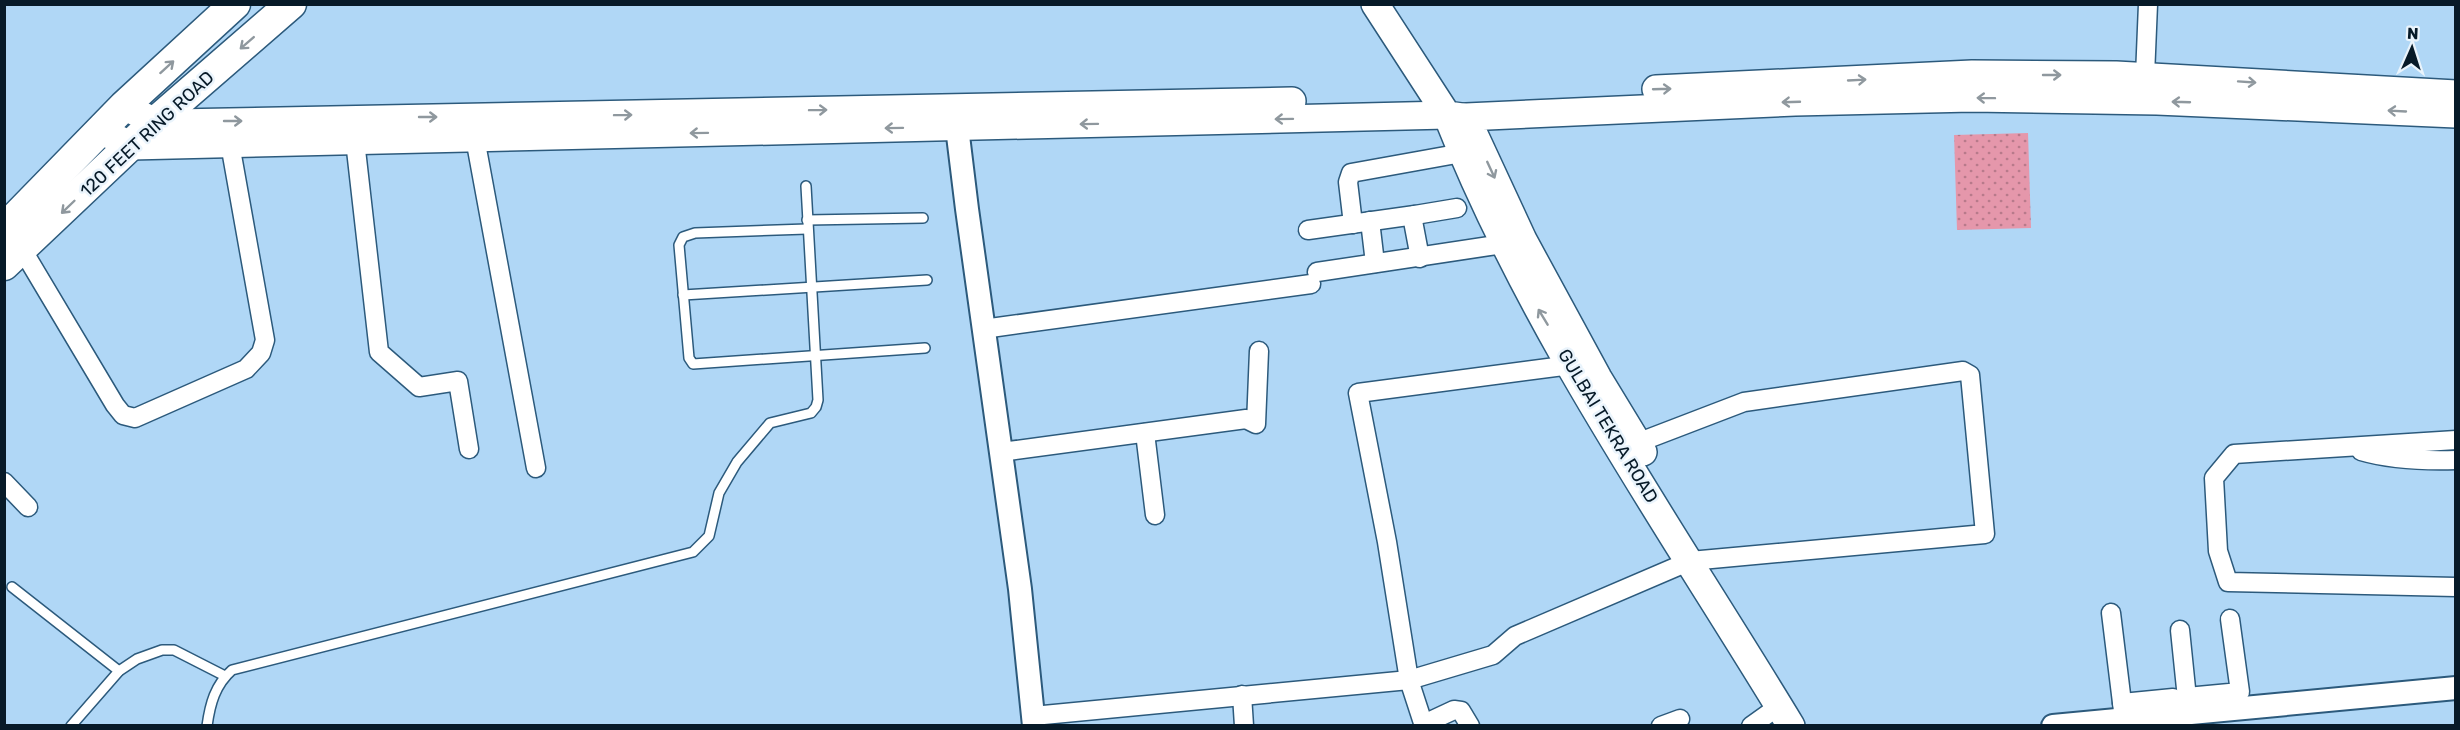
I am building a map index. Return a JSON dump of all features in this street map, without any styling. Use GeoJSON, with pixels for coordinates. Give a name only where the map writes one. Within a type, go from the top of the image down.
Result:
{"type":"FeatureCollection","features":[{"type":"Feature","properties":{"kind":"main road","name":"120 FEET RING ROAD"},"geometry":{"type":"LineString","coordinates":[[9,236],[131,146],[155,122],[291,4]]}},
{"type":"Feature","properties":{"kind":"main road","name":"GULBAI TEKRA ROAD"},"geometry":{"type":"LineString","coordinates":[[1375,4],[1452,108],[1462,153],[1503,243],[1591,404],[1736,612],[1807,726]]}},
{"type":"Feature","properties":{"kind":"main road","name":"GULBAI TEKRA ROAD"},"geometry":{"type":"LineString","coordinates":[[1394,4],[1785,716]]}},
{"type":"Feature","properties":{"kind":"main road","name":"120 FEET RING ROAD"},"geometry":{"type":"LineString","coordinates":[[9,236],[32,198],[124,106],[229,7]]}},
{"type":"Feature","properties":{"kind":"main road"},"geometry":{"type":"LineString","coordinates":[[1452,108],[1972,74],[2145,76],[2456,94]]}},
{"type":"Feature","properties":{"kind":"main road"},"geometry":{"type":"LineString","coordinates":[[124,106],[155,122],[576,116],[956,117],[1972,98],[2157,101],[2456,114]]}},
{"type":"Feature","properties":{"kind":"main road"},"geometry":{"type":"LineString","coordinates":[[101,130],[131,146],[475,138],[956,117]]}},
{"type":"Feature","properties":{"kind":"street"},"geometry":{"type":"LineString","coordinates":[[2145,76],[2148,4]]}},
{"type":"Feature","properties":{"kind":"street"},"geometry":{"type":"LineString","coordinates":[[956,117],[1020,589],[1034,721],[1242,695],[1410,680],[1493,655],[1515,636],[1698,560],[1985,534],[1970,375],[1963,371],[1744,402],[1637,443]]}},
{"type":"Feature","properties":{"kind":"street"},"geometry":{"type":"LineString","coordinates":[[475,138],[536,468]]}},
{"type":"Feature","properties":{"kind":"street"},"geometry":{"type":"LineString","coordinates":[[355,141],[380,352],[419,387],[458,381],[469,449]]}},
{"type":"Feature","properties":{"kind":"street"},"geometry":{"type":"LineString","coordinates":[[9,236],[115,405],[123,415],[135,418],[246,369],[261,353],[265,340],[230,144]]}},
{"type":"Feature","properties":{"kind":"street"},"geometry":{"type":"LineString","coordinates":[[1375,263],[1348,182],[1351,173],[1462,153]]}},
{"type":"Feature","properties":{"kind":"street"},"geometry":{"type":"LineString","coordinates":[[1308,230],[1456,208]]}},
{"type":"Feature","properties":{"kind":"street"},"geometry":{"type":"LineString","coordinates":[[1415,215],[1413,221],[1420,258]]}},
{"type":"Feature","properties":{"kind":"street"},"geometry":{"type":"LineString","coordinates":[[983,329],[1314,278],[1375,263],[1420,258],[1503,243]]}},
{"type":"Feature","properties":{"kind":"street"},"geometry":{"type":"LineString","coordinates":[[1001,452],[1246,419],[1256,424],[1259,351]]}},
{"type":"Feature","properties":{"kind":"street"},"geometry":{"type":"LineString","coordinates":[[1470,726],[1461,711],[1454,711],[1424,725],[1410,680],[1387,542],[1358,393],[1571,365]]}},
{"type":"Feature","properties":{"kind":"street"},"geometry":{"type":"LineString","coordinates":[[1145,433],[1155,515]]}},
{"type":"Feature","properties":{"kind":"street"},"geometry":{"type":"LineString","coordinates":[[2456,440],[2234,454],[2214,478],[2218,551],[2228,582],[2456,586]]}},
{"type":"Feature","properties":{"kind":"street"},"geometry":{"type":"LineString","coordinates":[[2345,446],[2377,455],[2422,461],[2456,460]]}},
{"type":"Feature","properties":{"kind":"street"},"geometry":{"type":"LineString","coordinates":[[4,482],[28,507]]}},
{"type":"Feature","properties":{"kind":"street"},"geometry":{"type":"LineString","coordinates":[[2111,613],[2123,711]]}},
{"type":"Feature","properties":{"kind":"street"},"geometry":{"type":"LineString","coordinates":[[2230,619],[2241,700]]}},
{"type":"Feature","properties":{"kind":"street"},"geometry":{"type":"LineString","coordinates":[[2180,630],[2183,703]]}},
{"type":"Feature","properties":{"kind":"street"},"geometry":{"type":"LineString","coordinates":[[2053,726],[2123,711],[2183,703],[2456,688]]}},
{"type":"Feature","properties":{"kind":"street"},"geometry":{"type":"LineString","coordinates":[[1242,695],[1244,726]]}},
{"type":"Feature","properties":{"kind":"street"},"geometry":{"type":"LineString","coordinates":[[1751,726],[1785,716]]}},
{"type":"Feature","properties":{"kind":"street"},"geometry":{"type":"LineString","coordinates":[[1661,726],[1680,719]]}},
{"type":"Feature","properties":{"kind":"lane"},"geometry":{"type":"LineString","coordinates":[[207,726],[219,682],[232,670],[693,552],[709,536],[719,493],[731,473],[770,423],[811,413],[816,407],[818,400],[807,225],[807,186]]}},
{"type":"Feature","properties":{"kind":"lane"},"geometry":{"type":"LineString","coordinates":[[923,218],[695,233],[683,237],[679,245],[689,358],[693,364],[926,348]]}},
{"type":"Feature","properties":{"kind":"lane"},"geometry":{"type":"LineString","coordinates":[[683,295],[927,280]]}},
{"type":"Feature","properties":{"kind":"lane"},"geometry":{"type":"LineString","coordinates":[[12,587],[119,671]]}},
{"type":"Feature","properties":{"kind":"lane"},"geometry":{"type":"LineString","coordinates":[[71,726],[119,671],[137,659],[162,650],[174,650],[225,676]]}},
{"type":"Feature","properties":{"kind":"shaded area"},"geometry":{"type":"Polygon","coordinates":[[[2028,133],[2031,228],[1957,230],[1954,135],[2028,133]]]}}]}
